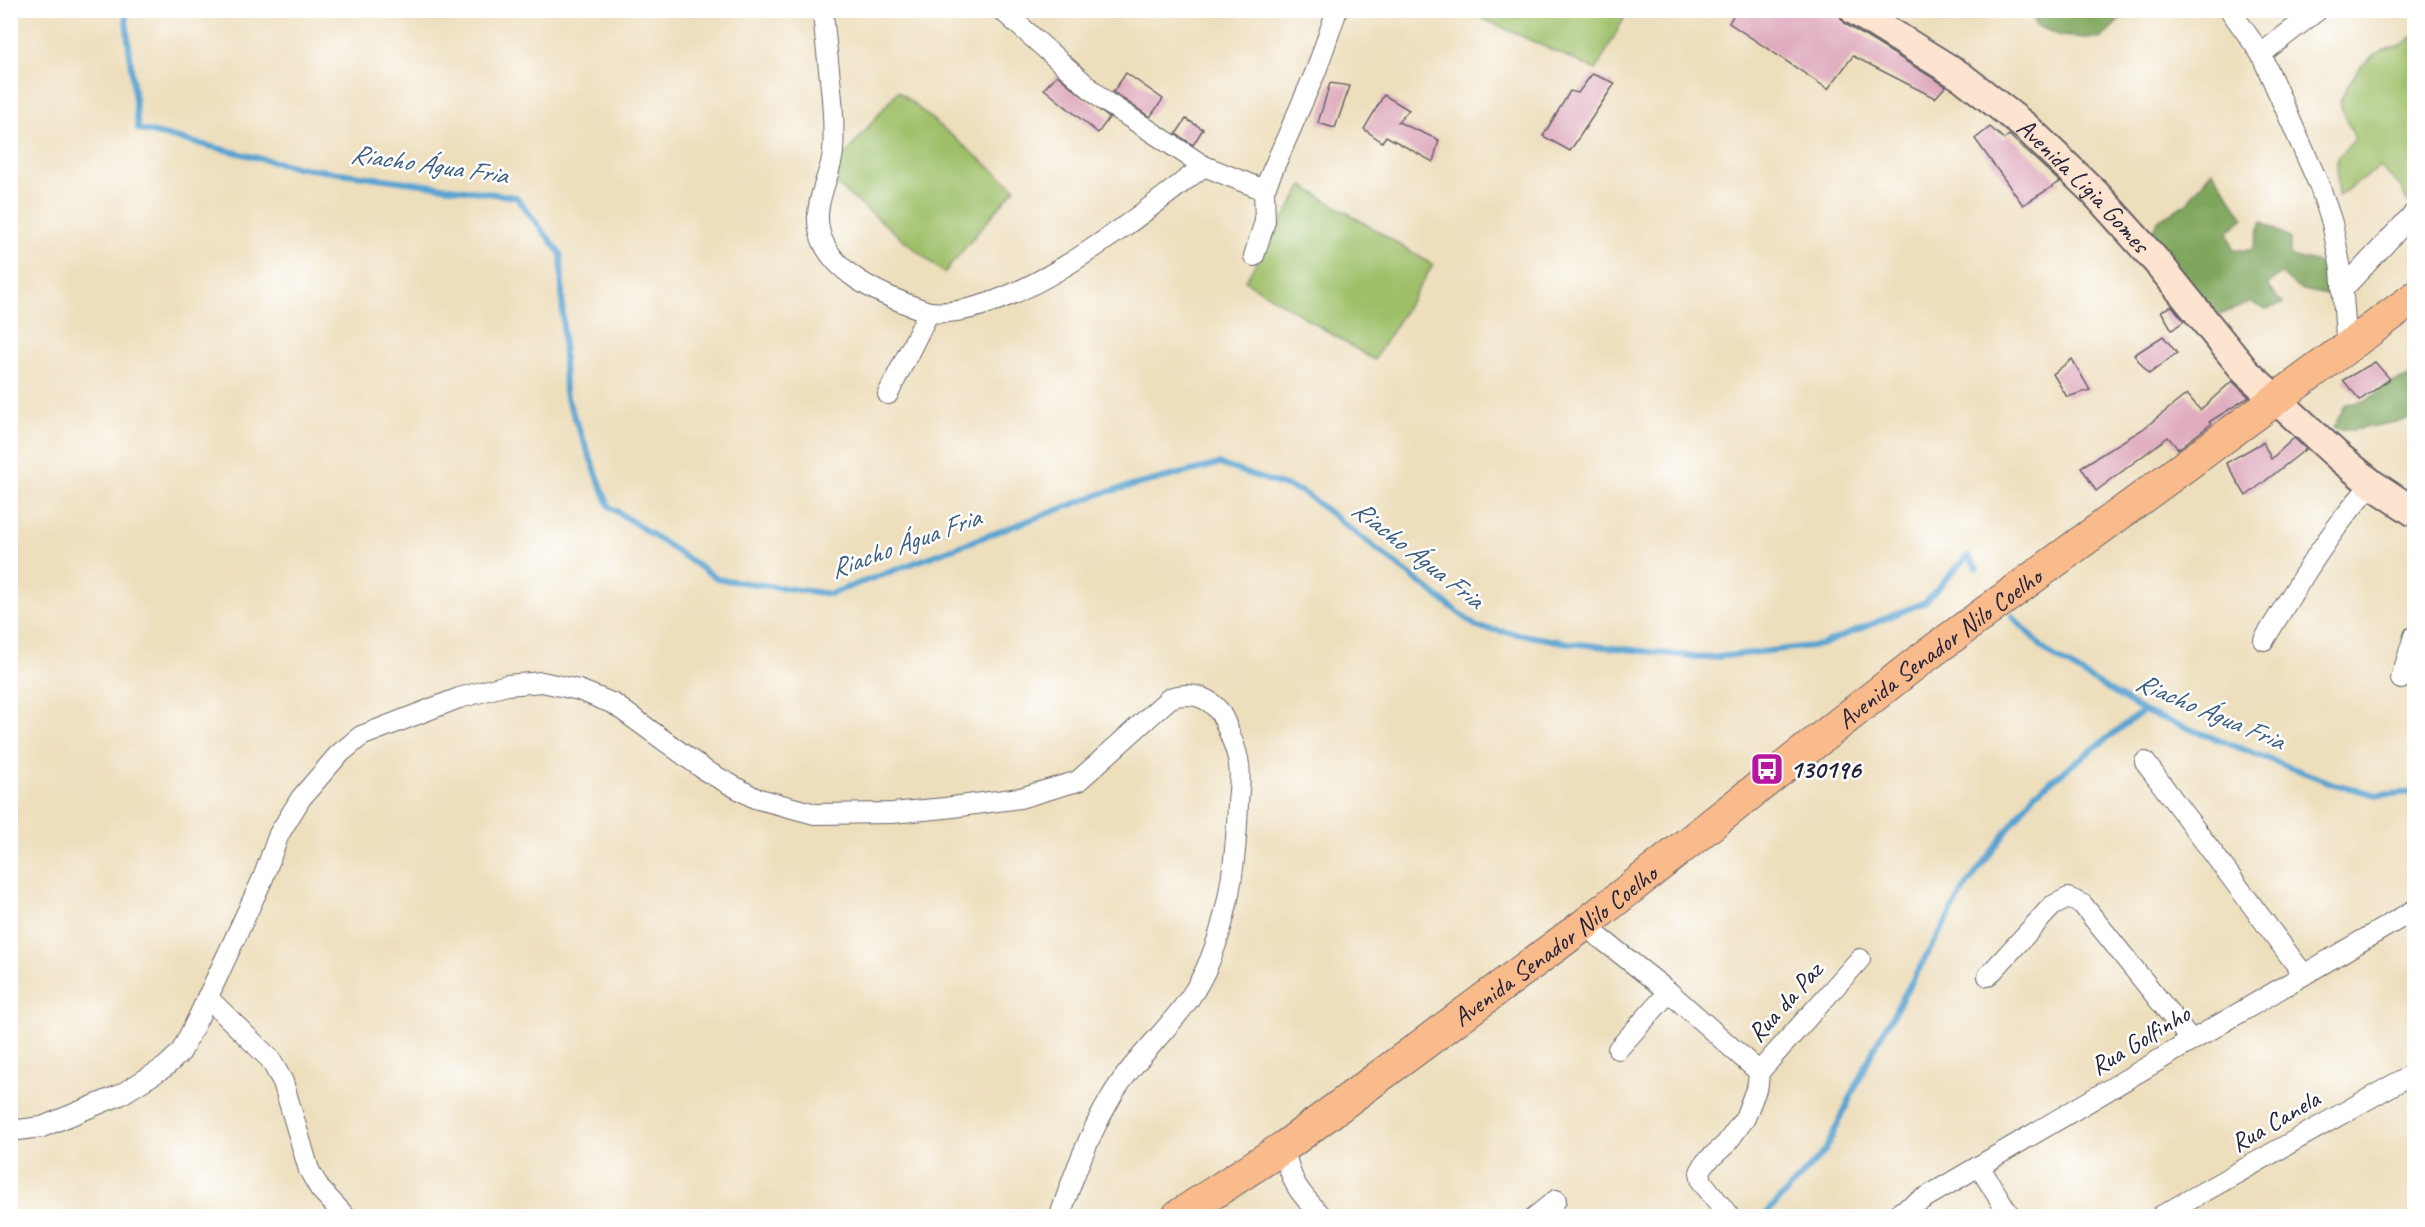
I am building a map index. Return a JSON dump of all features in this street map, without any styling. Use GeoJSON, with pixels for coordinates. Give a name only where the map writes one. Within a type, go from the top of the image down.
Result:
{"type":"FeatureCollection","features":[{"type":"Feature","properties":{"kind":"main road","name":"Avenida Senador Nilo Coelho"},"geometry":{"type":"LineString","coordinates":[[1178,1216],[1284,1147],[1584,925],[1911,668],[2415,298]]}},
{"type":"Feature","properties":{"kind":"street"},"geometry":{"type":"LineString","coordinates":[[823,10],[830,83],[833,151],[818,213],[819,234],[827,251],[848,271],[883,296],[929,312],[949,314],[987,305],[1029,286],[1094,246],[1204,165]]}},
{"type":"Feature","properties":{"kind":"street"},"geometry":{"type":"LineString","coordinates":[[1002,10],[1103,100],[1204,165],[1264,190]]}},
{"type":"Feature","properties":{"kind":"street"},"geometry":{"type":"LineString","coordinates":[[1254,256],[1265,221],[1264,190],[1312,82],[1337,10]]}},
{"type":"Feature","properties":{"kind":"street","name":"Avenida Ligia Gomes"},"geometry":{"type":"LineString","coordinates":[[1854,10],[1962,77],[2026,127],[2096,194],[2158,263],[2246,372],[2315,437],[2372,484],[2415,512]]}},
{"type":"Feature","properties":{"kind":"street"},"geometry":{"type":"LineString","coordinates":[[2230,10],[2261,54],[2320,187],[2332,223],[2343,289],[2347,350]]}},
{"type":"Feature","properties":{"kind":"street"},"geometry":{"type":"LineString","coordinates":[[2261,54],[2318,10]]}},
{"type":"Feature","properties":{"kind":"street"},"geometry":{"type":"LineString","coordinates":[[2343,289],[2415,213]]}},
{"type":"Feature","properties":{"kind":"street"},"geometry":{"type":"LineString","coordinates":[[888,394],[929,312]]}},
{"type":"Feature","properties":{"kind":"street"},"geometry":{"type":"LineString","coordinates":[[2264,640],[2302,578],[2349,509],[2372,484]]}},
{"type":"Feature","properties":{"kind":"street"},"geometry":{"type":"LineString","coordinates":[[2401,680],[2415,636]]}},
{"type":"Feature","properties":{"kind":"street"},"geometry":{"type":"LineString","coordinates":[[10,1131],[42,1126],[110,1099],[165,1067],[181,1052],[263,878],[279,834],[301,798],[338,755],[361,736],[459,698],[507,685],[542,682],[579,690],[614,704],[706,771],[755,798],[815,814],[892,813],[945,808],[1020,798],[1078,781],[1170,698],[1183,693],[1194,694],[1210,701],[1222,715],[1239,765],[1238,825],[1219,934],[1205,971],[1189,999],[1142,1053],[1110,1099],[1060,1216]]}},
{"type":"Feature","properties":{"kind":"street"},"geometry":{"type":"LineString","coordinates":[[2145,762],[2304,975]]}},
{"type":"Feature","properties":{"kind":"street"},"geometry":{"type":"LineString","coordinates":[[1988,975],[2052,906],[2063,899],[2075,900],[2095,918],[2192,1040]]}},
{"type":"Feature","properties":{"kind":"street","name":"Rua Golfinho"},"geometry":{"type":"LineString","coordinates":[[1894,1216],[2415,910]]}},
{"type":"Feature","properties":{"kind":"street","name":"Rua da Paz"},"geometry":{"type":"LineString","coordinates":[[1584,925],[1669,992],[1759,1072],[1860,959]]}},
{"type":"Feature","properties":{"kind":"street"},"geometry":{"type":"LineString","coordinates":[[1618,1049],[1669,992]]}},
{"type":"Feature","properties":{"kind":"street"},"geometry":{"type":"LineString","coordinates":[[207,997],[270,1059],[283,1082],[309,1170],[320,1189],[345,1216]]}},
{"type":"Feature","properties":{"kind":"street"},"geometry":{"type":"LineString","coordinates":[[1729,1216],[1702,1182],[1700,1172],[1726,1144],[1745,1118],[1758,1084],[1759,1072]]}},
{"type":"Feature","properties":{"kind":"street","name":"Rua Canela"},"geometry":{"type":"LineString","coordinates":[[2162,1216],[2415,1073]]}},
{"type":"Feature","properties":{"kind":"street"},"geometry":{"type":"LineString","coordinates":[[1284,1147],[1289,1173],[1299,1193],[1322,1216]]}},
{"type":"Feature","properties":{"kind":"street"},"geometry":{"type":"LineString","coordinates":[[1979,1166],[2010,1216]]}},
{"type":"Feature","properties":{"kind":"street"},"geometry":{"type":"LineString","coordinates":[[1536,1216],[1556,1200]]}},
{"type":"Feature","properties":{"kind":"green space"},"geometry":{"type":"Polygon","coordinates":[[[1479,10],[1628,11],[1596,70],[1477,16],[1479,10]]]}},
{"type":"Feature","properties":{"kind":"green space"},"geometry":{"type":"Polygon","coordinates":[[[2034,10],[2128,11],[2101,39],[2061,36],[2035,25],[2034,10]]]}},
{"type":"Feature","properties":{"kind":"green space"},"geometry":{"type":"Polygon","coordinates":[[[2413,36],[2414,196],[2407,203],[2401,187],[2380,167],[2338,196],[2337,158],[2355,139],[2339,102],[2366,61],[2380,52],[2400,46],[2413,36]]]}},
{"type":"Feature","properties":{"kind":"green space"},"geometry":{"type":"Polygon","coordinates":[[[898,91],[1015,188],[944,273],[827,177],[898,91]]]}},
{"type":"Feature","properties":{"kind":"green space"},"geometry":{"type":"Polygon","coordinates":[[[2212,170],[2244,218],[2228,231],[2233,250],[2252,250],[2262,221],[2290,239],[2290,256],[2332,266],[2331,296],[2299,289],[2281,274],[2267,286],[2283,304],[2265,309],[2251,302],[2217,316],[2148,236],[2161,218],[2186,204],[2212,170]]]}},
{"type":"Feature","properties":{"kind":"green space"},"geometry":{"type":"Polygon","coordinates":[[[1303,186],[1433,265],[1374,360],[1245,281],[1303,186]]]}},
{"type":"Feature","properties":{"kind":"green space"},"geometry":{"type":"Polygon","coordinates":[[[2414,375],[2414,417],[2412,419],[2353,430],[2333,428],[2346,404],[2366,401],[2391,383],[2414,375]]]}},
{"type":"Feature","properties":{"kind":"building"},"geometry":{"type":"Polygon","coordinates":[[[1736,10],[1838,10],[1845,24],[1946,86],[1935,98],[1853,56],[1828,89],[1729,23],[1736,10]]]}},
{"type":"Feature","properties":{"kind":"building"},"geometry":{"type":"Polygon","coordinates":[[[1126,73],[1163,99],[1150,117],[1113,92],[1126,73]]]}},
{"type":"Feature","properties":{"kind":"building"},"geometry":{"type":"Polygon","coordinates":[[[1592,74],[1615,83],[1570,151],[1543,136],[1570,91],[1578,93],[1592,74]]]}},
{"type":"Feature","properties":{"kind":"building"},"geometry":{"type":"Polygon","coordinates":[[[1057,75],[1109,118],[1098,133],[1044,89],[1057,75]]]}},
{"type":"Feature","properties":{"kind":"building"},"geometry":{"type":"Polygon","coordinates":[[[1330,83],[1350,86],[1335,128],[1318,123],[1330,83]]]}},
{"type":"Feature","properties":{"kind":"building"},"geometry":{"type":"Polygon","coordinates":[[[1384,95],[1409,110],[1398,122],[1439,140],[1433,162],[1386,136],[1382,142],[1364,129],[1384,95]]]}},
{"type":"Feature","properties":{"kind":"building"},"geometry":{"type":"Polygon","coordinates":[[[1186,119],[1203,129],[1193,145],[1176,134],[1186,119]]]}},
{"type":"Feature","properties":{"kind":"building"},"geometry":{"type":"Polygon","coordinates":[[[1990,127],[2004,139],[2009,135],[2060,182],[2023,205],[1975,139],[1990,127]]]}},
{"type":"Feature","properties":{"kind":"building"},"geometry":{"type":"Polygon","coordinates":[[[2172,306],[2184,321],[2172,330],[2161,311],[2172,306]]]}},
{"type":"Feature","properties":{"kind":"building"},"geometry":{"type":"Polygon","coordinates":[[[2163,336],[2177,353],[2149,374],[2134,355],[2163,336]]]}},
{"type":"Feature","properties":{"kind":"building"},"geometry":{"type":"Polygon","coordinates":[[[2072,359],[2090,390],[2067,397],[2053,374],[2072,359]]]}},
{"type":"Feature","properties":{"kind":"building"},"geometry":{"type":"Polygon","coordinates":[[[2375,362],[2390,379],[2360,400],[2343,380],[2375,362]]]}},
{"type":"Feature","properties":{"kind":"building"},"geometry":{"type":"Polygon","coordinates":[[[2232,381],[2249,397],[2209,422],[2211,424],[2178,449],[2168,437],[2096,491],[2081,467],[2143,429],[2187,394],[2200,410],[2232,381]]]}},
{"type":"Feature","properties":{"kind":"building"},"geometry":{"type":"Polygon","coordinates":[[[2294,438],[2306,449],[2246,496],[2226,463],[2263,442],[2271,459],[2294,438]]]}},
{"type":"Feature","properties":{"kind":"waterway","name":"Riacho Água Fria"},"geometry":{"type":"LineString","coordinates":[[125,10],[138,129],[296,167],[516,197],[561,254],[565,393],[609,506],[718,579],[830,594],[1103,493],[1219,464],[1303,492],[1477,627],[1569,643],[1707,658],[1821,645],[1925,602],[1968,556],[1977,568]]}},
{"type":"Feature","properties":{"kind":"waterway","name":"Riacho Água Fria"},"geometry":{"type":"LineString","coordinates":[[2012,616],[2048,653],[2143,711],[2334,784],[2378,795],[2414,792]]}},
{"type":"Feature","properties":{"kind":"waterway"},"geometry":{"type":"LineString","coordinates":[[1764,1216],[1825,1151],[1874,1048],[1965,888],[2034,794],[2143,711]]}},
{"type":"Feature","properties":{"kind":"place","name":"130196"},"geometry":{"type":"Point","coordinates":[1767,769]}}]}
